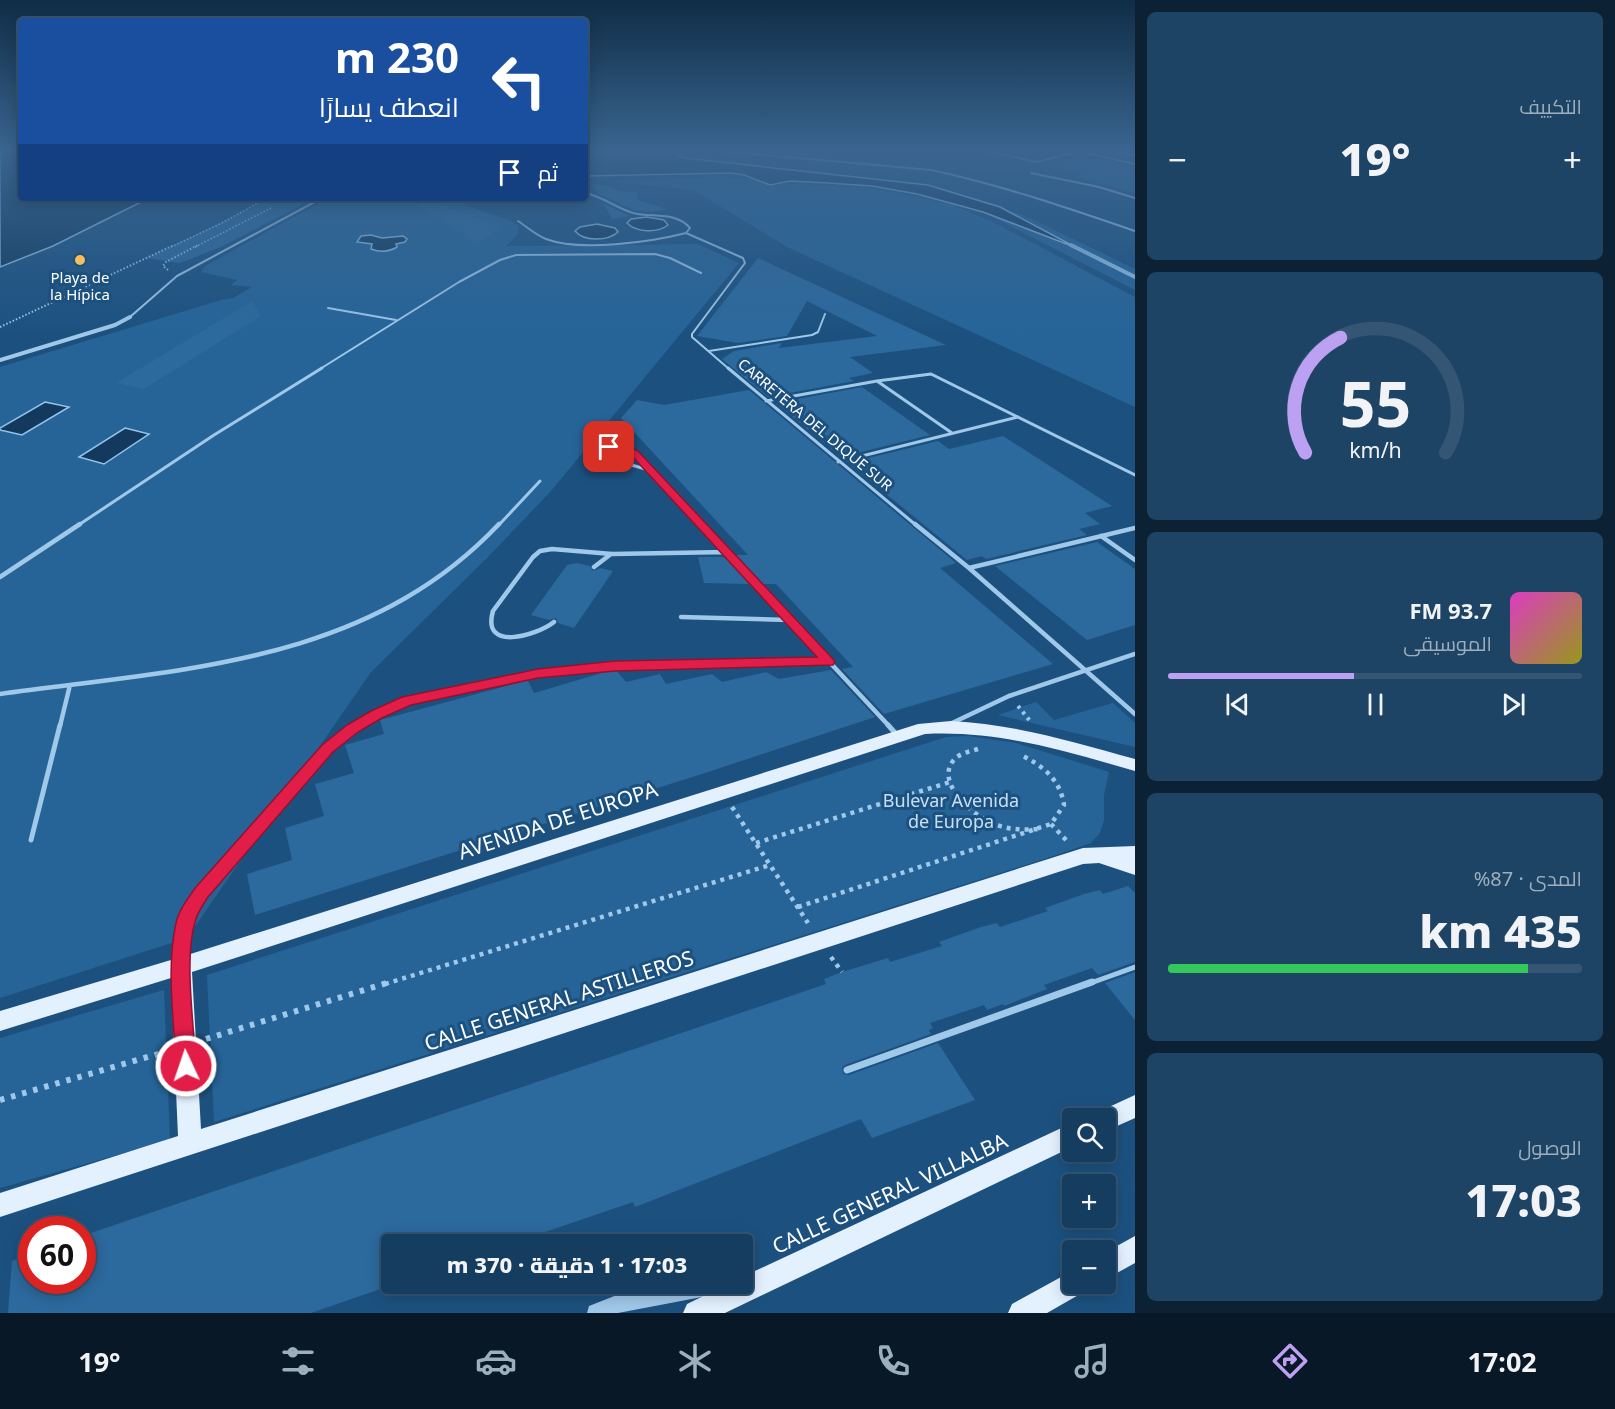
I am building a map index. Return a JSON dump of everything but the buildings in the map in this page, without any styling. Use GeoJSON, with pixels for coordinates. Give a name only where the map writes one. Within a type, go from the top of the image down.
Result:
{"type":"FeatureCollection","features":[{"type":"Feature","properties":{"kind":"main road","name":"AVENIDA DE EUROPA"},"geometry":{"type":"LineString","coordinates":[[0,1021],[181,966],[924,728],[972,727],[1034,737],[1135,765]]}},
{"type":"Feature","properties":{"kind":"main road","name":"CALLE GENERAL ASTILLEROS"},"geometry":{"type":"LineString","coordinates":[[0,1205],[1083,856],[1135,853]]}},
{"type":"Feature","properties":{"kind":"main road"},"geometry":{"type":"LineString","coordinates":[[1083,856],[1118,861],[1135,867]]}},
{"type":"Feature","properties":{"kind":"main road"},"geometry":{"type":"LineString","coordinates":[[181,966],[190,1145]]}},
{"type":"Feature","properties":{"kind":"main road"},"geometry":{"type":"LineString","coordinates":[[1116,1115],[1135,1106]]}},
{"type":"Feature","properties":{"kind":"main road","name":"CALLE GENERAL VILLALBA"},"geometry":{"type":"LineString","coordinates":[[696,1313],[1062,1140]]}},
{"type":"Feature","properties":{"kind":"main road"},"geometry":{"type":"LineString","coordinates":[[1116,1260],[1135,1249]]}},
{"type":"Feature","properties":{"kind":"main road"},"geometry":{"type":"LineString","coordinates":[[1021,1313],[1062,1290]]}},
{"type":"Feature","properties":{"kind":"street"},"geometry":{"type":"LineString","coordinates":[[0,360],[115,325],[130,317]]}},
{"type":"Feature","properties":{"kind":"street"},"geometry":{"type":"LineString","coordinates":[[753,1279],[779,1274]]}},
{"type":"Feature","properties":{"kind":"street"},"geometry":{"type":"LineString","coordinates":[[596,1313],[622,1302],[667,1294]]}},
{"type":"Feature","properties":{"kind":"lane"},"geometry":{"type":"LineString","coordinates":[[130,317],[177,276],[295,212]]}},
{"type":"Feature","properties":{"kind":"lane","name":"CARRETERA DEL DIQUE SUR"},"geometry":{"type":"LineString","coordinates":[[632,212],[638,215],[678,219],[690,228],[686,233],[745,260],[692,334],[693,338],[838,462],[969,568],[1135,714]]}},
{"type":"Feature","properties":{"kind":"lane"},"geometry":{"type":"LineString","coordinates":[[1079,212],[1135,231]]}},
{"type":"Feature","properties":{"kind":"lane"},"geometry":{"type":"LineString","coordinates":[[518,221],[546,239],[578,244],[644,243],[686,233]]}},
{"type":"Feature","properties":{"kind":"lane"},"geometry":{"type":"LineString","coordinates":[[0,577],[214,435],[459,282],[500,260],[516,255],[655,254],[670,258],[701,273]]}},
{"type":"Feature","properties":{"kind":"lane"},"geometry":{"type":"LineString","coordinates":[[328,308],[396,321]]}},
{"type":"Feature","properties":{"kind":"lane"},"geometry":{"type":"LineString","coordinates":[[709,351],[812,335],[818,332],[825,314]]}},
{"type":"Feature","properties":{"kind":"lane"},"geometry":{"type":"LineString","coordinates":[[766,401],[877,381],[931,374],[1135,475]]}},
{"type":"Feature","properties":{"kind":"lane"},"geometry":{"type":"LineString","coordinates":[[877,381],[952,433]]}},
{"type":"Feature","properties":{"kind":"lane"},"geometry":{"type":"LineString","coordinates":[[838,462],[1018,417]]}},
{"type":"Feature","properties":{"kind":"lane"},"geometry":{"type":"LineString","coordinates":[[650,470],[632,463],[605,458],[599,452],[609,447],[624,447],[635,453],[897,735]]}},
{"type":"Feature","properties":{"kind":"lane"},"geometry":{"type":"LineString","coordinates":[[0,694],[243,660],[273,653],[336,632],[396,603],[444,574],[476,548],[540,481]]}},
{"type":"Feature","properties":{"kind":"lane"},"geometry":{"type":"LineString","coordinates":[[969,568],[1135,528]]}},
{"type":"Feature","properties":{"kind":"lane"},"geometry":{"type":"LineString","coordinates":[[1101,536],[1135,560]]}},
{"type":"Feature","properties":{"kind":"lane"},"geometry":{"type":"LineString","coordinates":[[554,622],[539,634],[515,638],[495,632],[490,625],[489,618],[533,557],[540,551],[552,549],[612,554],[727,552]]}},
{"type":"Feature","properties":{"kind":"lane"},"geometry":{"type":"LineString","coordinates":[[594,567],[612,554]]}},
{"type":"Feature","properties":{"kind":"lane"},"geometry":{"type":"LineString","coordinates":[[681,617],[790,621]]}},
{"type":"Feature","properties":{"kind":"lane"},"geometry":{"type":"LineString","coordinates":[[947,726],[1009,696],[1135,654]]}},
{"type":"Feature","properties":{"kind":"lane"},"geometry":{"type":"LineString","coordinates":[[181,966],[185,922],[202,892],[328,748],[352,728],[376,714],[408,701],[445,691],[564,670],[615,666],[829,662]]}},
{"type":"Feature","properties":{"kind":"lane"},"geometry":{"type":"LineString","coordinates":[[31,840],[70,685]]}},
{"type":"Feature","properties":{"kind":"lane"},"geometry":{"type":"LineString","coordinates":[[847,1070],[1135,967]]}},
{"type":"Feature","properties":{"kind":"path"},"geometry":{"type":"LineString","coordinates":[[0,327],[241,212]]}},
{"type":"Feature","properties":{"kind":"path"},"geometry":{"type":"LineString","coordinates":[[177,276],[163,266],[164,263],[263,212]]}},
{"type":"Feature","properties":{"kind":"path"},"geometry":{"type":"LineString","coordinates":[[983,748],[972,750],[956,759],[951,765],[950,782],[959,800],[990,823],[1015,830],[1040,829]]}},
{"type":"Feature","properties":{"kind":"path"},"geometry":{"type":"LineString","coordinates":[[798,907],[1051,824],[1061,812],[1064,798],[1060,788],[1043,768],[1013,752]]}},
{"type":"Feature","properties":{"kind":"path"},"geometry":{"type":"LineString","coordinates":[[756,843],[950,782]]}},
{"type":"Feature","properties":{"kind":"path"},"geometry":{"type":"LineString","coordinates":[[722,792],[842,972]]}},
{"type":"Feature","properties":{"kind":"path"},"geometry":{"type":"LineString","coordinates":[[0,1100],[185,1046],[770,865]]}},
{"type":"Feature","properties":{"kind":"green space"},"geometry":{"type":"Polygon","coordinates":[[[302,212],[486,212],[507,219],[519,226],[518,234],[506,246],[698,244],[739,263],[551,491],[486,559],[371,672],[187,938],[0,998],[0,367],[233,298],[252,287],[231,285],[237,280],[201,272],[205,266],[302,212]]]}},
{"type":"Feature","properties":{"kind":"green space"},"geometry":{"type":"Polygon","coordinates":[[[730,212],[969,212],[995,223],[1135,297],[1135,407],[787,247],[730,212]]]}},
{"type":"Feature","properties":{"kind":"green space"},"geometry":{"type":"Polygon","coordinates":[[[984,212],[984,212],[1075,247],[1010,212],[1030,218],[1135,269],[1135,290],[984,212]]]}},
{"type":"Feature","properties":{"kind":"green space"},"geometry":{"type":"Polygon","coordinates":[[[1036,702],[1054,720],[1113,703],[1135,723],[1135,747],[998,715],[1036,702]]]}},
{"type":"Feature","properties":{"kind":"green space","name":"Bulevar Avenida de Europa"},"geometry":{"type":"Polygon","coordinates":[[[968,736],[1016,743],[1109,772],[1104,795],[1104,820],[1100,833],[1091,843],[1041,860],[214,1122],[207,975],[946,737],[968,736]]]}},
{"type":"Feature","properties":{"kind":"green space"},"geometry":{"type":"Polygon","coordinates":[[[164,990],[170,1140],[0,1188],[0,1038],[164,990]]]}},
{"type":"Feature","properties":{"kind":"shaded area"},"geometry":{"type":"Polygon","coordinates":[[[0,212],[120,212],[53,246],[0,267],[0,212]]]}},
{"type":"Feature","properties":{"kind":"shaded area"},"geometry":{"type":"Polygon","coordinates":[[[984,212],[1010,212],[1077,248],[984,212]]]}},
{"type":"Feature","properties":{"kind":"shaded area"},"geometry":{"type":"Polygon","coordinates":[[[647,217],[664,220],[668,225],[648,231],[636,229],[627,223],[631,219],[647,217]]]}},
{"type":"Feature","properties":{"kind":"shaded area"},"geometry":{"type":"Polygon","coordinates":[[[597,224],[615,228],[618,232],[602,239],[590,239],[575,231],[580,227],[597,224]]]}},
{"type":"Feature","properties":{"kind":"shaded area"},"geometry":{"type":"Polygon","coordinates":[[[371,235],[382,238],[403,236],[407,239],[405,242],[396,244],[397,247],[394,249],[384,251],[371,249],[372,244],[357,242],[361,236],[371,235]]]}},
{"type":"Feature","properties":{"kind":"shaded area"},"geometry":{"type":"Polygon","coordinates":[[[45,402],[69,407],[22,435],[0,430],[0,428],[45,402]]]}},
{"type":"Feature","properties":{"kind":"shaded area"},"geometry":{"type":"Polygon","coordinates":[[[125,428],[149,434],[104,464],[79,457],[125,428]]]}},
{"type":"Feature","properties":{"kind":"waterway"},"geometry":{"type":"LineString","coordinates":[[1070,245],[1074,247]]}},
{"type":"Feature","properties":{"kind":"waterway"},"geometry":{"type":"LineString","coordinates":[[1071,245],[1135,277]]}},
{"type":"Feature","properties":{"kind":"place","name":"Playa de la Hípica"},"geometry":{"type":"Point","coordinates":[80,260]}},
{"type":"Feature","properties":{"kind":"route"},"geometry":{"type":"LineString","coordinates":[[186,1066],[181,966],[185,922],[191,909],[202,892],[328,748],[352,728],[376,714],[408,701],[445,691],[538,673],[615,666],[829,662],[635,453],[624,447],[609,447]]}}]}
